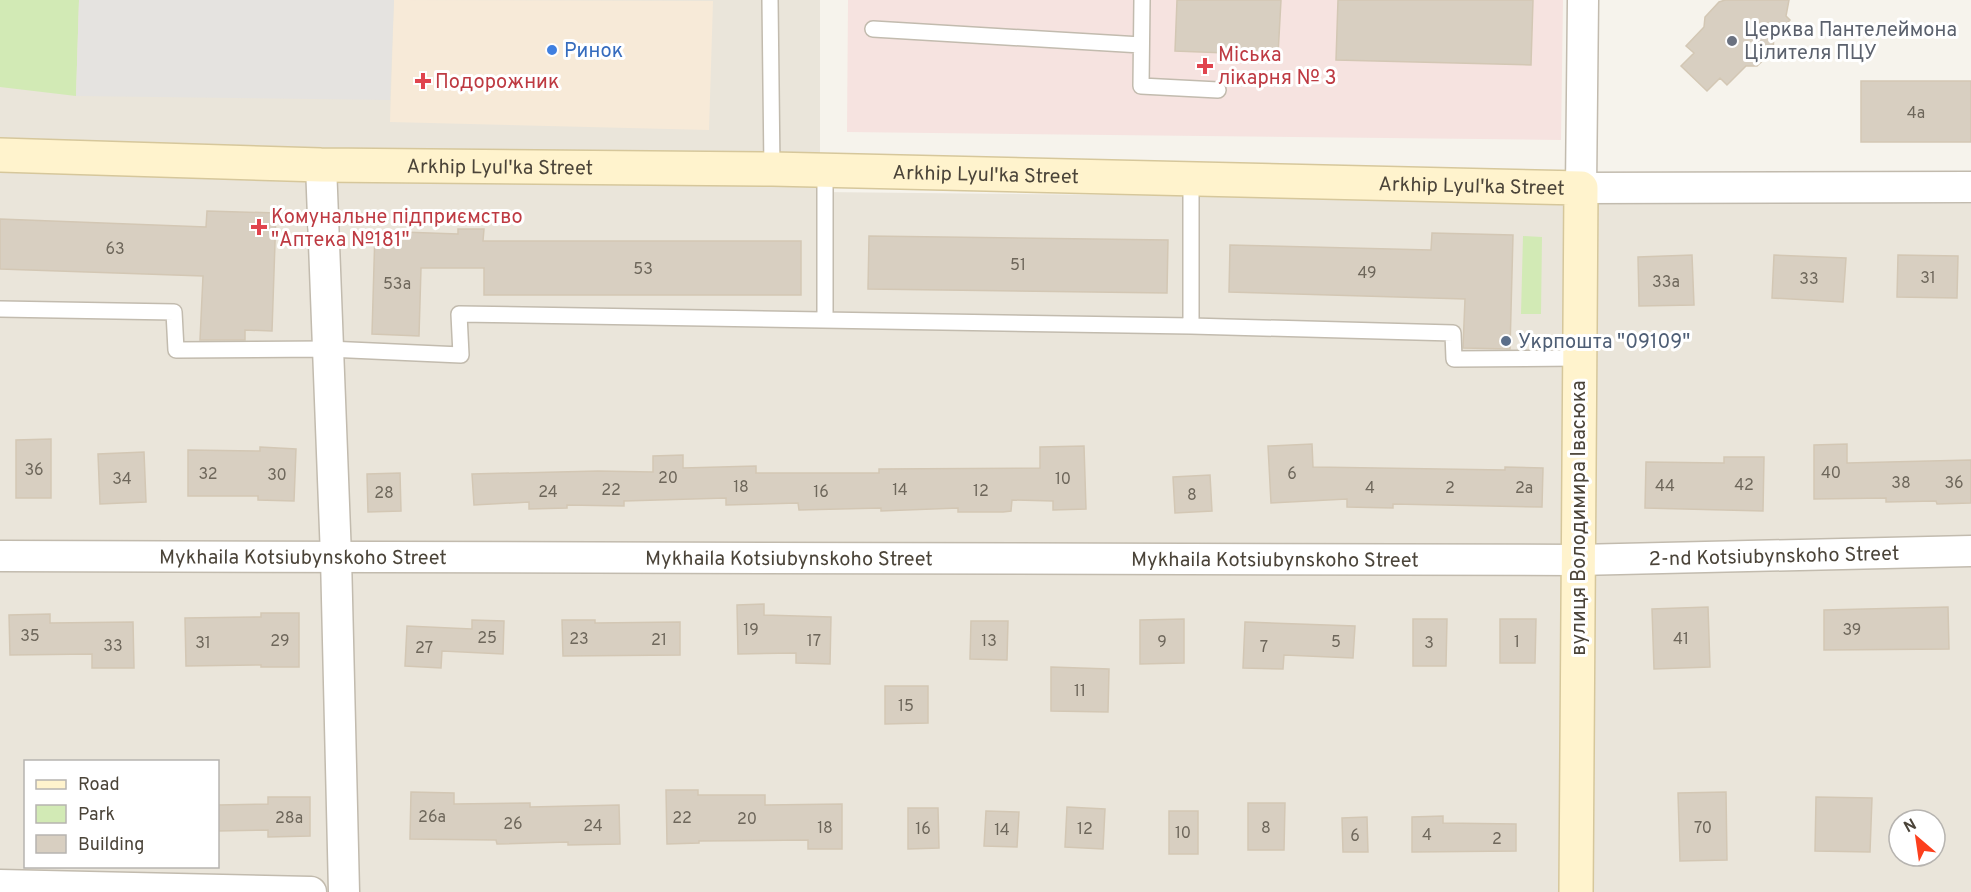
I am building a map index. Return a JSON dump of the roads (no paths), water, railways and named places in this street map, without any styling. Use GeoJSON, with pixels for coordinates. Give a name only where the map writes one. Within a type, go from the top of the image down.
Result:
{"type":"FeatureCollection","features":[{"type":"Feature","properties":{"kind":"street","name":"вулиця Володимира Івасюка"},"geometry":{"type":"LineString","coordinates":[[1576,892],[1583,0]]}},
{"type":"Feature","properties":{"kind":"street","name":"Arkhip Lyul'ka Street"},"geometry":{"type":"LineString","coordinates":[[0,155],[321,165],[772,169],[1581,188],[1971,188]]}},
{"type":"Feature","properties":{"kind":"street"},"geometry":{"type":"LineString","coordinates":[[321,165],[336,557],[344,892]]}},
{"type":"Feature","properties":{"kind":"street","name":"2-nd Kotsiubynskoho Street"},"geometry":{"type":"LineString","coordinates":[[1577,560],[1971,551]]}},
{"type":"Feature","properties":{"kind":"street","name":"Mykhaila Kotsiubynskoho Street"},"geometry":{"type":"LineString","coordinates":[[0,556],[1577,560]]}},
{"type":"Feature","properties":{"kind":"street"},"geometry":{"type":"LineString","coordinates":[[0,885],[311,892]]}},
{"type":"Feature","properties":{"kind":"lane"},"geometry":{"type":"LineString","coordinates":[[770,0],[772,169]]}},
{"type":"Feature","properties":{"kind":"lane"},"geometry":{"type":"LineString","coordinates":[[1142,0],[1141,86],[1218,90]]}},
{"type":"Feature","properties":{"kind":"lane"},"geometry":{"type":"LineString","coordinates":[[873,29],[1142,45]]}},
{"type":"Feature","properties":{"kind":"lane"},"geometry":{"type":"LineString","coordinates":[[825,171],[825,319]]}},
{"type":"Feature","properties":{"kind":"lane"},"geometry":{"type":"LineString","coordinates":[[1191,179],[1191,326]]}},
{"type":"Feature","properties":{"kind":"lane"},"geometry":{"type":"LineString","coordinates":[[0,309],[174,312],[176,350],[328,349],[461,355],[459,314],[825,319],[1453,333],[1454,359],[1579,358]]}},
{"type":"Feature","properties":{"kind":"place","name":"Церква Пантелеймона Цілителя ПЦУ"},"geometry":{"type":"Point","coordinates":[1732,41]}},
{"type":"Feature","properties":{"kind":"place","name":"Ринок"},"geometry":{"type":"Point","coordinates":[552,50]}},
{"type":"Feature","properties":{"kind":"place","name":"Міська лікарня № 3"},"geometry":{"type":"Point","coordinates":[1205,66]}},
{"type":"Feature","properties":{"kind":"place","name":"Подорожник"},"geometry":{"type":"Point","coordinates":[423,81]}},
{"type":"Feature","properties":{"kind":"place","name":"Комунальне підприємство \"Аптека №181\""},"geometry":{"type":"Point","coordinates":[259,227]}},
{"type":"Feature","properties":{"kind":"place","name":"Укрпошта \"09109\""},"geometry":{"type":"Point","coordinates":[1506,341]}}]}
